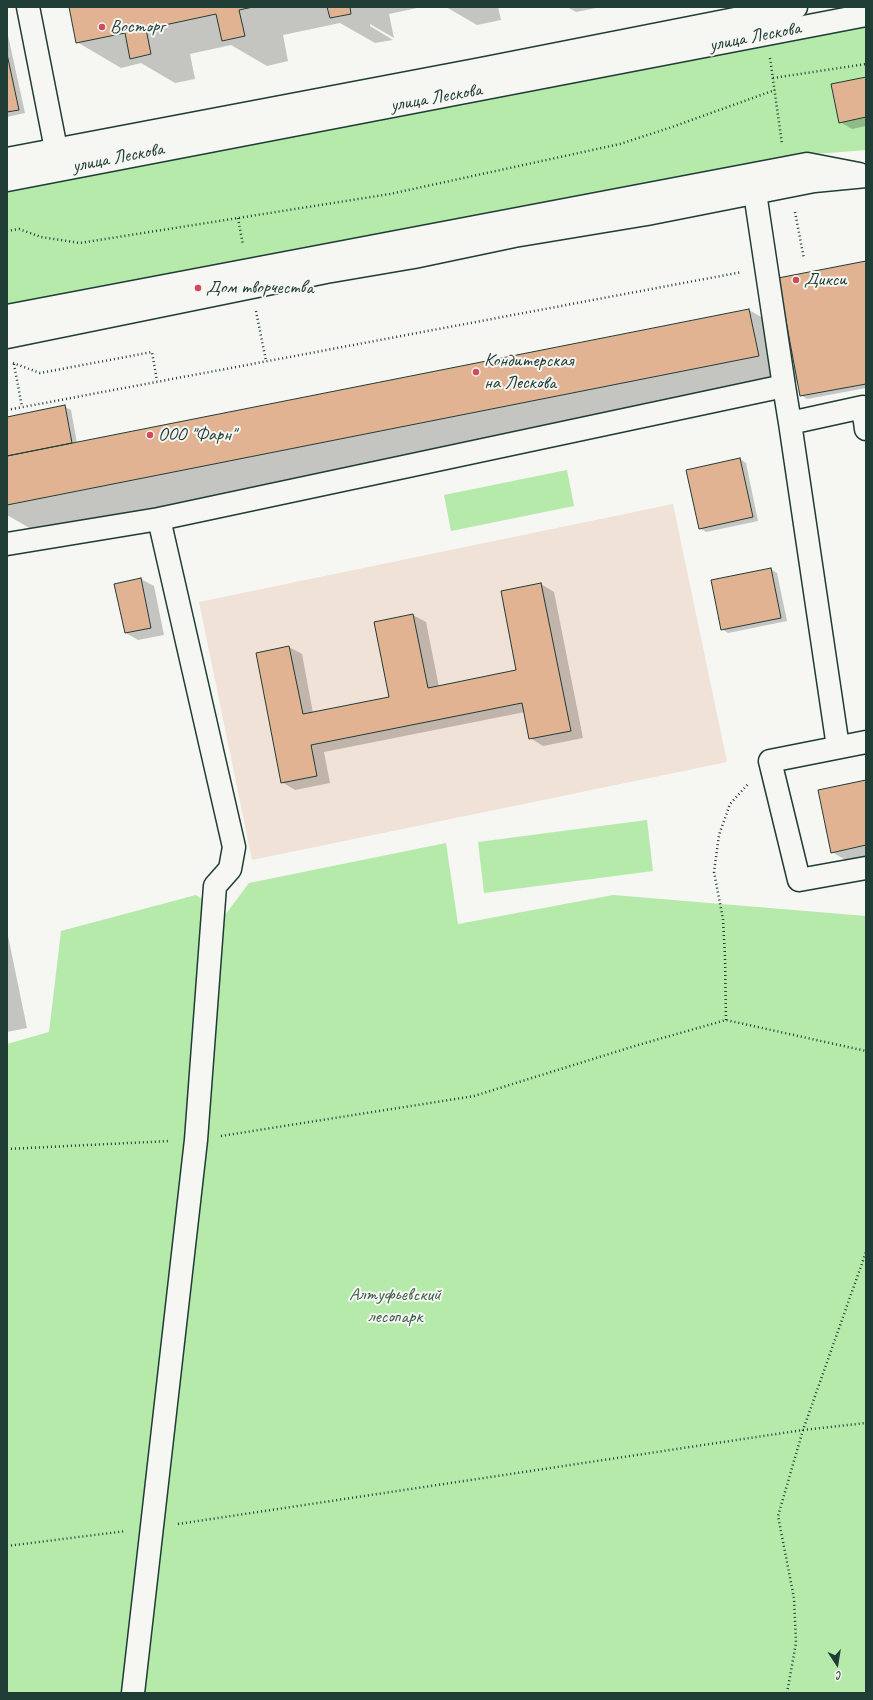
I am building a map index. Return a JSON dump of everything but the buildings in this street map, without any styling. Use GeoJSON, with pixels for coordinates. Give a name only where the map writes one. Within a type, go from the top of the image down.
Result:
{"type":"FeatureCollection","features":[{"type":"Feature","properties":{"kind":"main road"},"geometry":{"type":"LineString","coordinates":[[28,7],[56,149]]}},
{"type":"Feature","properties":{"kind":"main road","name":"улица Лескова"},"geometry":{"type":"LineString","coordinates":[[7,159],[481,69],[796,7]]}},
{"type":"Feature","properties":{"kind":"main road","name":"улица Лескова"},"geometry":{"type":"LineString","coordinates":[[7,180],[866,15]]}},
{"type":"Feature","properties":{"kind":"main road"},"geometry":{"type":"LineString","coordinates":[[7,316],[807,164],[866,176]]}},
{"type":"Feature","properties":{"kind":"main road"},"geometry":{"type":"LineString","coordinates":[[7,337],[326,272],[414,257],[514,236],[647,214],[814,181],[866,176]]}},
{"type":"Feature","properties":{"kind":"main road"},"geometry":{"type":"LineString","coordinates":[[755,193],[838,747]]}},
{"type":"Feature","properties":{"kind":"main road"},"geometry":{"type":"LineString","coordinates":[[7,544],[159,519],[784,386]]}},
{"type":"Feature","properties":{"kind":"main road"},"geometry":{"type":"LineString","coordinates":[[790,423],[863,407],[866,429]]}},
{"type":"Feature","properties":{"kind":"main road"},"geometry":{"type":"LineString","coordinates":[[133,1693],[196,1140],[215,886],[230,868],[234,847],[159,519]]}},
{"type":"Feature","properties":{"kind":"main road"},"geometry":{"type":"LineString","coordinates":[[866,742],[770,761],[799,880],[866,868]]}},
{"type":"Feature","properties":{"kind":"path"},"geometry":{"type":"LineString","coordinates":[[770,56],[783,147]]}},
{"type":"Feature","properties":{"kind":"path"},"geometry":{"type":"LineString","coordinates":[[773,78],[866,64]]}},
{"type":"Feature","properties":{"kind":"path"},"geometry":{"type":"LineString","coordinates":[[7,231],[19,229],[41,237],[80,243],[390,194],[620,144],[672,128],[775,90]]}},
{"type":"Feature","properties":{"kind":"path"},"geometry":{"type":"LineString","coordinates":[[795,212],[804,259]]}},
{"type":"Feature","properties":{"kind":"path"},"geometry":{"type":"LineString","coordinates":[[238,218],[243,246]]}},
{"type":"Feature","properties":{"kind":"path"},"geometry":{"type":"LineString","coordinates":[[7,410],[766,268]]}},
{"type":"Feature","properties":{"kind":"path"},"geometry":{"type":"LineString","coordinates":[[255,308],[266,361]]}},
{"type":"Feature","properties":{"kind":"path"},"geometry":{"type":"LineString","coordinates":[[13,363],[40,373],[152,352],[157,381]]}},
{"type":"Feature","properties":{"kind":"path"},"geometry":{"type":"LineString","coordinates":[[12,358],[22,407]]}},
{"type":"Feature","properties":{"kind":"path"},"geometry":{"type":"LineString","coordinates":[[726,1020],[723,919],[714,872],[719,835],[730,804],[770,761]]}},
{"type":"Feature","properties":{"kind":"path"},"geometry":{"type":"LineString","coordinates":[[7,1149],[196,1140],[474,1096],[726,1020],[866,1051]]}},
{"type":"Feature","properties":{"kind":"path"},"geometry":{"type":"LineString","coordinates":[[787,1693],[796,1643],[794,1598],[778,1516],[803,1430],[866,1252]]}},
{"type":"Feature","properties":{"kind":"path"},"geometry":{"type":"LineString","coordinates":[[7,1546],[152,1528],[803,1430],[866,1424]]}},
{"type":"Feature","properties":{"kind":"shaded area"},"geometry":{"type":"Polygon","coordinates":[[[673,504],[727,762],[252,860],[199,602],[673,504]]]}},
{"type":"Feature","properties":{"kind":"green space"},"geometry":{"type":"Polygon","coordinates":[[[866,16],[866,150],[816,154],[7,311],[7,183],[866,16]]]}},
{"type":"Feature","properties":{"kind":"green space"},"geometry":{"type":"Polygon","coordinates":[[[567,470],[574,506],[451,531],[444,495],[567,470]]]}},
{"type":"Feature","properties":{"kind":"green space"},"geometry":{"type":"Polygon","coordinates":[[[647,820],[653,871],[484,893],[478,842],[647,820]]]}},
{"type":"Feature","properties":{"kind":"green space","name":"Алтуфьевский лесопарк"},"geometry":{"type":"Polygon","coordinates":[[[446,843],[458,924],[613,895],[866,916],[866,1693],[7,1693],[7,1044],[49,1032],[61,931],[196,895],[225,915],[249,883],[446,843]]]}},
{"type":"Feature","properties":{"kind":"place","name":"Восторг"},"geometry":{"type":"Point","coordinates":[102,27]}},
{"type":"Feature","properties":{"kind":"place","name":"Дикси"},"geometry":{"type":"Point","coordinates":[796,280]}},
{"type":"Feature","properties":{"kind":"place","name":"Дом творчества"},"geometry":{"type":"Point","coordinates":[198,288]}},
{"type":"Feature","properties":{"kind":"place","name":"Кондитерская на Лескова"},"geometry":{"type":"Point","coordinates":[476,372]}},
{"type":"Feature","properties":{"kind":"place","name":"ООО \"Фарн\""},"geometry":{"type":"Point","coordinates":[150,435]}}]}
